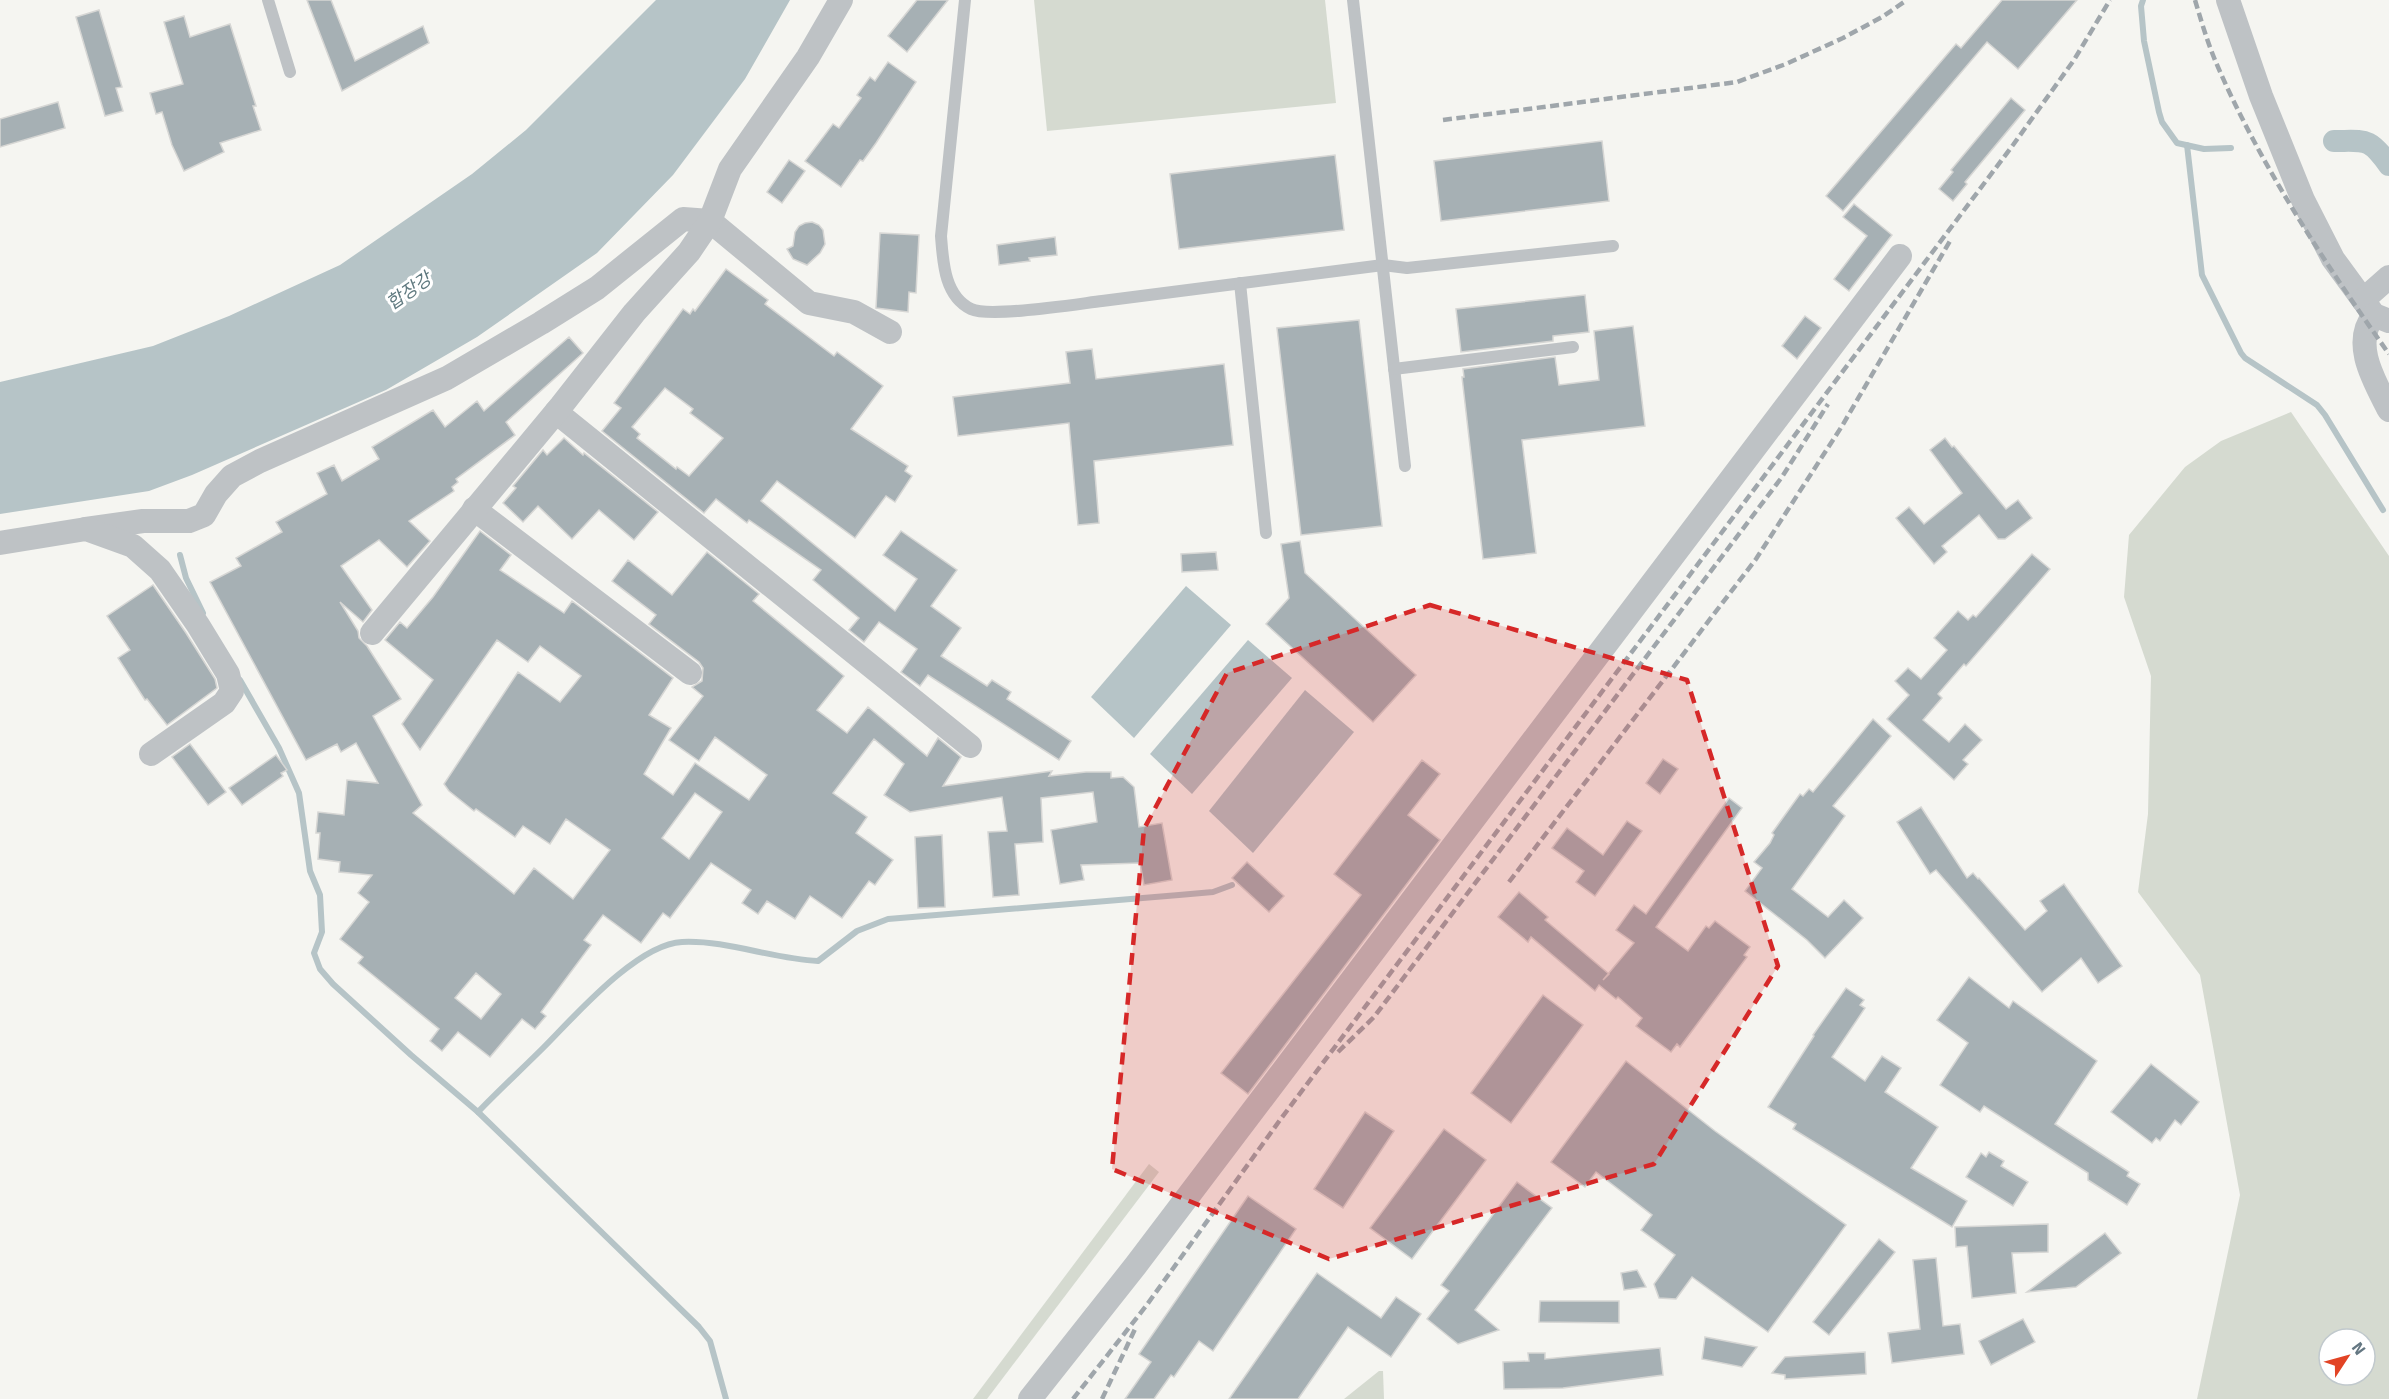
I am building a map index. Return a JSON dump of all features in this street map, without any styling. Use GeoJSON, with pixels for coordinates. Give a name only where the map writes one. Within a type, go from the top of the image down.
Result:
{"type":"FeatureCollection","features":[{"type":"Feature","properties":{"kind":"street"},"geometry":{"type":"LineString","coordinates":[[372,633],[556,412],[634,313],[689,252],[710,221],[730,169],[808,57],[841,0]]}},
{"type":"Feature","properties":{"kind":"street"},"geometry":{"type":"LineString","coordinates":[[2229,0],[2261,96],[2303,200],[2333,259],[2376,312]]}},
{"type":"Feature","properties":{"kind":"street"},"geometry":{"type":"LineString","coordinates":[[0,543],[143,521],[189,521],[204,515],[216,494],[232,476],[260,461],[447,378],[597,288],[683,219],[710,221],[809,303],[854,312],[890,332]]}},
{"type":"Feature","properties":{"kind":"street"},"geometry":{"type":"LineString","coordinates":[[1030,1399],[1136,1265],[1900,255]]}},
{"type":"Feature","properties":{"kind":"street"},"geometry":{"type":"LineString","coordinates":[[2389,277],[2376,312],[2367,324],[2364,350],[2368,367],[2389,410]]}},
{"type":"Feature","properties":{"kind":"street"},"geometry":{"type":"LineString","coordinates":[[556,412],[970,746]]}},
{"type":"Feature","properties":{"kind":"street"},"geometry":{"type":"LineString","coordinates":[[474,509],[690,673]]}},
{"type":"Feature","properties":{"kind":"street"},"geometry":{"type":"LineString","coordinates":[[86,529],[133,546],[160,570],[228,674],[232,691],[224,704],[151,754]]}},
{"type":"Feature","properties":{"kind":"lane"},"geometry":{"type":"LineString","coordinates":[[268,0],[290,72]]}},
{"type":"Feature","properties":{"kind":"lane"},"geometry":{"type":"LineString","coordinates":[[965,0],[941,236],[943,263],[949,284],[957,298],[971,309],[987,312],[1061,306],[1383,265],[1407,268],[1613,246]]}},
{"type":"Feature","properties":{"kind":"lane"},"geometry":{"type":"LineString","coordinates":[[1353,0],[1405,466]]}},
{"type":"Feature","properties":{"kind":"lane"},"geometry":{"type":"LineString","coordinates":[[1239,283],[1266,533]]}},
{"type":"Feature","properties":{"kind":"lane"},"geometry":{"type":"LineString","coordinates":[[1394,369],[1573,347]]}},
{"type":"Feature","properties":{"kind":"highlighted area"},"geometry":{"type":"Polygon","coordinates":[[[1430,605],[1687,680],[1778,966],[1654,1164],[1329,1259],[1112,1169],[1144,829],[1227,673],[1430,605]]]}},
{"type":"Feature","properties":{"kind":"shaded area"},"geometry":{"type":"Polygon","coordinates":[[[1034,0],[1325,0],[1336,103],[1047,131],[1034,0]]]}},
{"type":"Feature","properties":{"kind":"shaded area"},"geometry":{"type":"Polygon","coordinates":[[[2291,412],[2389,556],[2389,1399],[2197,1399],[2240,1195],[2200,975],[2138,892],[2148,814],[2151,676],[2124,597],[2129,535],[2185,467],[2221,441],[2291,412]]]}},
{"type":"Feature","properties":{"kind":"shaded area"},"geometry":{"type":"Polygon","coordinates":[[[1149,1164],[1159,1172],[987,1399],[973,1399],[1149,1164]]]}},
{"type":"Feature","properties":{"kind":"shaded area"},"geometry":{"type":"Polygon","coordinates":[[[1379,1371],[1383,1371],[1384,1399],[1344,1399],[1379,1371]]]}},
{"type":"Feature","properties":{"kind":"water","name":"합장강"},"geometry":{"type":"Polygon","coordinates":[[[656,0],[790,0],[745,79],[673,175],[597,253],[477,337],[386,390],[192,475],[149,491],[0,514],[0,382],[153,346],[229,316],[340,265],[472,174],[526,130],[656,0]]]}},
{"type":"Feature","properties":{"kind":"water"},"geometry":{"type":"Polygon","coordinates":[[[1186,586],[1231,625],[1134,738],[1091,697],[1186,586]]]}},
{"type":"Feature","properties":{"kind":"water"},"geometry":{"type":"Polygon","coordinates":[[[1248,640],[1292,678],[1192,794],[1150,754],[1248,640]]]}},
{"type":"Feature","properties":{"kind":"water"},"geometry":{"type":"Polygon","coordinates":[[[1305,690],[1354,732],[1253,853],[1209,811],[1305,690]]]}},
{"type":"Feature","properties":{"kind":"building"},"geometry":{"type":"Polygon","coordinates":[[[307,0],[331,0],[355,61],[423,26],[429,43],[342,91],[307,0]]]}},
{"type":"Feature","properties":{"kind":"building"},"geometry":{"type":"Polygon","coordinates":[[[917,0],[948,0],[907,52],[888,36],[917,0]]]}},
{"type":"Feature","properties":{"kind":"building"},"geometry":{"type":"Polygon","coordinates":[[[2002,0],[2077,0],[2018,69],[1987,42],[1843,211],[1826,196],[1956,44],[1961,48],[2002,0]]]}},
{"type":"Feature","properties":{"kind":"building"},"geometry":{"type":"Polygon","coordinates":[[[99,10],[122,87],[116,88],[123,111],[105,116],[76,17],[99,10]]]}},
{"type":"Feature","properties":{"kind":"building"},"geometry":{"type":"Polygon","coordinates":[[[184,16],[190,37],[230,24],[256,106],[253,106],[261,130],[220,143],[224,152],[184,171],[172,145],[162,112],[156,114],[150,93],[183,84],[164,22],[184,16]]]}},
{"type":"Feature","properties":{"kind":"building"},"geometry":{"type":"Polygon","coordinates":[[[888,62],[916,82],[876,143],[863,161],[860,160],[841,187],[805,161],[833,124],[839,128],[861,98],[857,95],[870,77],[875,81],[888,62]]]}},
{"type":"Feature","properties":{"kind":"building"},"geometry":{"type":"Polygon","coordinates":[[[2011,98],[2025,110],[1965,182],[1967,184],[1953,201],[1939,189],[1953,172],[1951,170],[2011,98]]]}},
{"type":"Feature","properties":{"kind":"building"},"geometry":{"type":"Polygon","coordinates":[[[58,102],[65,128],[0,147],[0,119],[58,102]]]}},
{"type":"Feature","properties":{"kind":"building"},"geometry":{"type":"Polygon","coordinates":[[[1602,141],[1609,201],[1441,221],[1434,161],[1602,141]]]}},
{"type":"Feature","properties":{"kind":"building"},"geometry":{"type":"Polygon","coordinates":[[[1335,155],[1344,230],[1179,249],[1170,174],[1335,155]]]}},
{"type":"Feature","properties":{"kind":"building"},"geometry":{"type":"Polygon","coordinates":[[[789,160],[805,171],[782,203],[767,192],[789,160]]]}},
{"type":"Feature","properties":{"kind":"building"},"geometry":{"type":"Polygon","coordinates":[[[1854,204],[1892,235],[1849,291],[1834,279],[1867,236],[1843,217],[1854,204]]]}},
{"type":"Feature","properties":{"kind":"building"},"geometry":{"type":"Polygon","coordinates":[[[812,222],[823,230],[825,244],[820,253],[807,265],[793,259],[787,249],[793,246],[795,232],[799,226],[812,222]]]}},
{"type":"Feature","properties":{"kind":"building"},"geometry":{"type":"Polygon","coordinates":[[[880,233],[919,235],[916,293],[909,292],[908,312],[876,308],[880,233]]]}},
{"type":"Feature","properties":{"kind":"building"},"geometry":{"type":"Polygon","coordinates":[[[1055,237],[1057,255],[1029,258],[1030,261],[999,265],[997,245],[1055,237]]]}},
{"type":"Feature","properties":{"kind":"building"},"geometry":{"type":"Polygon","coordinates":[[[726,269],[768,300],[765,304],[834,356],[837,352],[883,386],[851,429],[908,466],[905,471],[912,476],[895,502],[886,496],[855,538],[777,481],[761,501],[895,611],[917,579],[883,555],[901,531],[957,570],[931,606],[961,628],[941,656],[987,686],[992,680],[1011,692],[1007,699],[1071,741],[1059,760],[928,675],[920,686],[901,672],[917,649],[879,622],[864,642],[849,630],[859,618],[813,580],[821,570],[749,520],[747,523],[716,499],[704,513],[602,431],[621,408],[614,403],[683,309],[690,314],[693,309],[695,311],[726,269]],[[665,388],[632,427],[640,434],[637,438],[676,469],[677,467],[689,476],[723,438],[690,413],[693,409],[665,388]]]}},
{"type":"Feature","properties":{"kind":"building"},"geometry":{"type":"Polygon","coordinates":[[[1585,295],[1589,332],[1553,336],[1553,341],[1461,352],[1456,309],[1585,295]]]}},
{"type":"Feature","properties":{"kind":"building"},"geometry":{"type":"Polygon","coordinates":[[[1805,316],[1821,328],[1797,359],[1782,346],[1805,316]]]}},
{"type":"Feature","properties":{"kind":"building"},"geometry":{"type":"Polygon","coordinates":[[[1359,320],[1382,526],[1301,535],[1277,328],[1359,320]]]}},
{"type":"Feature","properties":{"kind":"building"},"geometry":{"type":"Polygon","coordinates":[[[1633,326],[1645,426],[1522,440],[1536,553],[1483,559],[1462,377],[1464,377],[1463,369],[1555,357],[1559,385],[1599,380],[1594,331],[1633,326]]]}},
{"type":"Feature","properties":{"kind":"building"},"geometry":{"type":"Polygon","coordinates":[[[569,337],[583,353],[506,422],[515,435],[456,479],[458,482],[452,487],[454,491],[409,521],[430,541],[407,567],[379,540],[341,566],[372,610],[363,622],[340,602],[358,631],[359,638],[367,646],[401,699],[373,716],[422,805],[413,813],[514,894],[534,868],[573,899],[610,850],[566,819],[550,844],[523,826],[515,837],[476,809],[474,811],[449,791],[444,784],[518,672],[560,702],[581,676],[540,646],[528,662],[497,640],[420,750],[402,724],[433,680],[385,640],[400,622],[407,628],[433,597],[480,531],[511,555],[500,570],[564,613],[572,601],[673,678],[649,715],[671,728],[644,774],[673,795],[695,763],[749,800],[767,775],[715,737],[699,761],[669,740],[703,696],[692,687],[702,681],[703,668],[699,662],[649,624],[656,615],[612,581],[628,560],[672,595],[707,552],[759,594],[753,601],[844,676],[817,710],[847,733],[868,707],[927,756],[938,738],[961,757],[943,786],[1052,771],[1049,776],[1111,772],[1111,778],[1123,777],[1134,787],[1139,827],[1162,823],[1172,880],[1144,885],[1140,863],[1081,865],[1084,880],[1060,884],[1051,830],[1097,822],[1093,792],[1041,798],[1043,842],[1015,844],[1019,895],[993,897],[988,832],[1007,831],[1002,797],[910,812],[884,795],[904,764],[874,739],[833,793],[867,817],[856,833],[893,860],[875,885],[869,881],[842,918],[810,896],[795,919],[767,901],[758,914],[742,903],[751,890],[711,863],[670,918],[663,913],[641,943],[603,915],[584,940],[591,945],[541,1012],[546,1016],[535,1029],[522,1019],[490,1057],[458,1032],[442,1051],[430,1041],[439,1029],[358,963],[363,957],[340,939],[369,902],[358,893],[372,875],[339,872],[340,862],[318,859],[320,833],[316,833],[318,812],[344,815],[347,780],[378,783],[356,743],[341,752],[337,744],[306,760],[210,582],[241,566],[236,558],[282,532],[276,522],[327,494],[317,473],[334,465],[342,481],[379,459],[372,447],[433,410],[445,427],[477,401],[484,411],[569,337]],[[695,793],[662,838],[689,859],[722,812],[695,793]],[[476,973],[455,998],[481,1019],[501,994],[476,973]]]}},
{"type":"Feature","properties":{"kind":"building"},"geometry":{"type":"Polygon","coordinates":[[[1092,349],[1096,379],[1224,364],[1233,445],[1094,461],[1099,523],[1078,525],[1069,423],[958,436],[953,397],[1070,383],[1066,352],[1092,349]]]}},
{"type":"Feature","properties":{"kind":"building"},"geometry":{"type":"Polygon","coordinates":[[[564,438],[658,512],[634,540],[599,510],[572,539],[538,506],[523,522],[503,503],[516,488],[513,486],[543,450],[547,455],[564,438]]]}},
{"type":"Feature","properties":{"kind":"building"},"geometry":{"type":"Polygon","coordinates":[[[1945,438],[2006,509],[2018,500],[2032,518],[2005,539],[1998,539],[1979,515],[1942,546],[1947,552],[1934,564],[1896,518],[1909,507],[1924,524],[1962,493],[1930,450],[1945,438]]]}},
{"type":"Feature","properties":{"kind":"building"},"geometry":{"type":"Polygon","coordinates":[[[1300,541],[1305,573],[1416,675],[1373,722],[1266,624],[1289,598],[1281,544],[1300,541]]]}},
{"type":"Feature","properties":{"kind":"building"},"geometry":{"type":"Polygon","coordinates":[[[1216,552],[1218,570],[1182,572],[1181,554],[1216,552]]]}},
{"type":"Feature","properties":{"kind":"building"},"geometry":{"type":"Polygon","coordinates":[[[2032,554],[2050,569],[1966,666],[1964,664],[1938,694],[1942,698],[1923,720],[1949,742],[1965,724],[1982,740],[1963,760],[1968,764],[1954,780],[1887,719],[1909,695],[1895,681],[1908,668],[1921,679],[1947,650],[1934,638],[1958,611],[1968,620],[1973,615],[1976,617],[2032,554]]]}},
{"type":"Feature","properties":{"kind":"building"},"geometry":{"type":"Polygon","coordinates":[[[153,585],[215,679],[217,688],[167,725],[147,699],[145,700],[118,658],[130,650],[107,616],[153,585]]]}},
{"type":"Feature","properties":{"kind":"building"},"geometry":{"type":"Polygon","coordinates":[[[1873,719],[1891,736],[1833,806],[1845,816],[1792,889],[1828,917],[1844,900],[1863,918],[1825,958],[1807,940],[1745,891],[1762,868],[1754,862],[1770,843],[1774,835],[1772,833],[1800,794],[1803,796],[1809,789],[1813,792],[1873,719]]]}},
{"type":"Feature","properties":{"kind":"building"},"geometry":{"type":"Polygon","coordinates":[[[190,744],[226,792],[208,805],[172,757],[190,744]]]}},
{"type":"Feature","properties":{"kind":"building"},"geometry":{"type":"Polygon","coordinates":[[[276,755],[287,770],[281,773],[283,776],[242,805],[229,788],[276,755]]]}},
{"type":"Feature","properties":{"kind":"building"},"geometry":{"type":"Polygon","coordinates":[[[1663,759],[1678,769],[1660,794],[1646,783],[1663,759]]]}},
{"type":"Feature","properties":{"kind":"building"},"geometry":{"type":"Polygon","coordinates":[[[1422,760],[1440,774],[1408,815],[1440,840],[1248,1094],[1221,1073],[1361,895],[1334,874],[1422,760]]]}},
{"type":"Feature","properties":{"kind":"building"},"geometry":{"type":"Polygon","coordinates":[[[1729,798],[1742,808],[1656,927],[1688,951],[1706,926],[1709,928],[1715,921],[1750,947],[1744,955],[1747,957],[1680,1047],[1677,1044],[1671,1052],[1636,1026],[1642,1018],[1618,997],[1616,999],[1599,985],[1595,991],[1531,937],[1528,942],[1498,917],[1519,892],[1548,917],[1545,920],[1608,974],[1634,943],[1616,930],[1634,905],[1646,914],[1729,798]]]}},
{"type":"Feature","properties":{"kind":"building"},"geometry":{"type":"Polygon","coordinates":[[[1921,807],[1967,878],[1973,873],[1979,878],[2025,930],[2047,911],[2040,901],[2064,884],[2122,966],[2098,983],[2081,958],[2042,992],[1936,870],[1930,874],[1897,822],[1921,807]]]}},
{"type":"Feature","properties":{"kind":"building"},"geometry":{"type":"Polygon","coordinates":[[[1627,821],[1642,831],[1595,896],[1576,882],[1584,871],[1552,848],[1567,828],[1603,855],[1627,821]]]}},
{"type":"Feature","properties":{"kind":"building"},"geometry":{"type":"Polygon","coordinates":[[[942,835],[945,907],[918,908],[915,837],[942,835]]]}},
{"type":"Feature","properties":{"kind":"building"},"geometry":{"type":"Polygon","coordinates":[[[1247,862],[1284,896],[1269,912],[1232,878],[1247,862]]]}},
{"type":"Feature","properties":{"kind":"building"},"geometry":{"type":"Polygon","coordinates":[[[1969,977],[2009,1008],[2013,1001],[2097,1061],[2055,1124],[2129,1172],[2127,1176],[2140,1184],[2127,1205],[2088,1180],[2088,1173],[1984,1106],[1980,1112],[1940,1085],[1968,1043],[1937,1020],[1969,977]]]}},
{"type":"Feature","properties":{"kind":"building"},"geometry":{"type":"Polygon","coordinates":[[[1846,988],[1864,1000],[1860,1005],[1865,1008],[1832,1057],[1865,1081],[1882,1056],[1901,1068],[1885,1092],[1938,1127],[1911,1168],[1967,1201],[1952,1227],[1793,1129],[1796,1124],[1768,1107],[1813,1035],[1846,988]]]}},
{"type":"Feature","properties":{"kind":"building"},"geometry":{"type":"Polygon","coordinates":[[[1543,995],[1583,1025],[1511,1123],[1471,1093],[1543,995]]]}},
{"type":"Feature","properties":{"kind":"building"},"geometry":{"type":"Polygon","coordinates":[[[1626,1061],[1715,1131],[1846,1225],[1768,1332],[1692,1277],[1676,1299],[1659,1298],[1654,1284],[1675,1255],[1641,1230],[1652,1215],[1596,1172],[1585,1187],[1551,1162],[1626,1061]]]}},
{"type":"Feature","properties":{"kind":"building"},"geometry":{"type":"Polygon","coordinates":[[[2151,1064],[2199,1102],[2181,1125],[2175,1120],[2160,1141],[2156,1138],[2152,1143],[2111,1112],[2151,1064]]]}},
{"type":"Feature","properties":{"kind":"building"},"geometry":{"type":"Polygon","coordinates":[[[1365,1112],[1394,1131],[1343,1208],[1314,1189],[1365,1112]]]}},
{"type":"Feature","properties":{"kind":"building"},"geometry":{"type":"Polygon","coordinates":[[[1444,1129],[1486,1160],[1412,1259],[1370,1228],[1444,1129]]]}},
{"type":"Feature","properties":{"kind":"building"},"geometry":{"type":"Polygon","coordinates":[[[1989,1152],[2004,1161],[2001,1166],[2028,1182],[2013,1206],[1966,1177],[1981,1153],[1986,1157],[1989,1152]]]}},
{"type":"Feature","properties":{"kind":"building"},"geometry":{"type":"Polygon","coordinates":[[[1517,1182],[1552,1208],[1475,1310],[1499,1330],[1458,1344],[1427,1319],[1449,1291],[1441,1285],[1517,1182]]]}},
{"type":"Feature","properties":{"kind":"building"},"geometry":{"type":"Polygon","coordinates":[[[1248,1196],[1296,1229],[1213,1351],[1199,1341],[1174,1377],[1171,1375],[1154,1399],[1125,1399],[1151,1362],[1139,1354],[1248,1196]]]}},
{"type":"Feature","properties":{"kind":"building"},"geometry":{"type":"Polygon","coordinates":[[[2048,1224],[2048,1252],[2012,1253],[2016,1293],[1972,1298],[1967,1246],[1956,1247],[1955,1227],[2048,1224]]]}},
{"type":"Feature","properties":{"kind":"building"},"geometry":{"type":"Polygon","coordinates":[[[2105,1233],[2121,1253],[2076,1287],[2027,1292],[2105,1233]]]}},
{"type":"Feature","properties":{"kind":"building"},"geometry":{"type":"Polygon","coordinates":[[[1879,1239],[1895,1252],[1829,1335],[1813,1322],[1879,1239]]]}},
{"type":"Feature","properties":{"kind":"building"},"geometry":{"type":"Polygon","coordinates":[[[1936,1258],[1943,1326],[1960,1324],[1964,1354],[1892,1363],[1888,1333],[1920,1329],[1913,1260],[1936,1258]]]}},
{"type":"Feature","properties":{"kind":"building"},"geometry":{"type":"Polygon","coordinates":[[[1637,1270],[1646,1287],[1624,1290],[1621,1273],[1637,1270]]]}},
{"type":"Feature","properties":{"kind":"building"},"geometry":{"type":"Polygon","coordinates":[[[1317,1273],[1381,1318],[1396,1297],[1421,1314],[1391,1357],[1348,1327],[1298,1399],[1229,1399],[1317,1273]]]}},
{"type":"Feature","properties":{"kind":"building"},"geometry":{"type":"Polygon","coordinates":[[[1540,1301],[1619,1301],[1619,1323],[1539,1322],[1540,1301]]]}},
{"type":"Feature","properties":{"kind":"building"},"geometry":{"type":"Polygon","coordinates":[[[2023,1319],[2035,1342],[1991,1365],[1979,1341],[2023,1319]]]}},
{"type":"Feature","properties":{"kind":"building"},"geometry":{"type":"Polygon","coordinates":[[[1705,1337],[1757,1347],[1742,1367],[1702,1359],[1705,1337]]]}},
{"type":"Feature","properties":{"kind":"building"},"geometry":{"type":"Polygon","coordinates":[[[1660,1348],[1663,1375],[1563,1388],[1504,1389],[1503,1362],[1529,1361],[1528,1353],[1545,1353],[1545,1359],[1660,1348]]]}},
{"type":"Feature","properties":{"kind":"building"},"geometry":{"type":"Polygon","coordinates":[[[1865,1352],[1866,1374],[1785,1379],[1785,1375],[1772,1373],[1785,1357],[1865,1352]]]}},
{"type":"Feature","properties":{"kind":"waterway"},"geometry":{"type":"LineString","coordinates":[[2143,0],[2141,6],[2144,41],[2162,122],[2177,143],[2204,149],[2231,148]]}},
{"type":"Feature","properties":{"kind":"waterway"},"geometry":{"type":"LineString","coordinates":[[2334,141],[2366,142],[2376,149],[2389,165]]}},
{"type":"Feature","properties":{"kind":"waterway"},"geometry":{"type":"LineString","coordinates":[[2187,145],[2202,275],[2241,353],[2245,358],[2317,405],[2383,510]]}},
{"type":"Feature","properties":{"kind":"waterway"},"geometry":{"type":"LineString","coordinates":[[180,555],[186,578],[203,613]]}},
{"type":"Feature","properties":{"kind":"waterway"},"geometry":{"type":"LineString","coordinates":[[240,680],[279,748],[299,793],[310,871],[320,895],[322,932],[314,953],[320,969],[333,984],[411,1055],[478,1112],[699,1327],[710,1341],[726,1399]]}},
{"type":"Feature","properties":{"kind":"waterway"},"geometry":{"type":"LineString","coordinates":[[478,1112],[607,984],[626,968],[664,946],[682,942],[699,942],[818,961],[857,931],[888,919],[1213,892],[1232,885]]}},
{"type":"Feature","properties":{"kind":"railway"},"geometry":{"type":"LineString","coordinates":[[1443,120],[1737,82],[1786,64],[1843,38],[1882,17],[1907,0]]}},
{"type":"Feature","properties":{"kind":"railway"},"geometry":{"type":"LineString","coordinates":[[1073,1399],[1146,1306],[1280,1120],[2013,145],[2074,60],[2110,0]]}},
{"type":"Feature","properties":{"kind":"railway"},"geometry":{"type":"LineString","coordinates":[[2195,0],[2215,60],[2251,136],[2294,212],[2389,354]]}},
{"type":"Feature","properties":{"kind":"railway"},"geometry":{"type":"LineString","coordinates":[[1509,882],[1756,559],[1842,426],[1950,241]]}},
{"type":"Feature","properties":{"kind":"railway"},"geometry":{"type":"LineString","coordinates":[[1338,1052],[1374,1017],[1782,477],[1828,404]]}},
{"type":"Feature","properties":{"kind":"railway"},"geometry":{"type":"LineString","coordinates":[[1102,1399],[1136,1327]]}}]}
